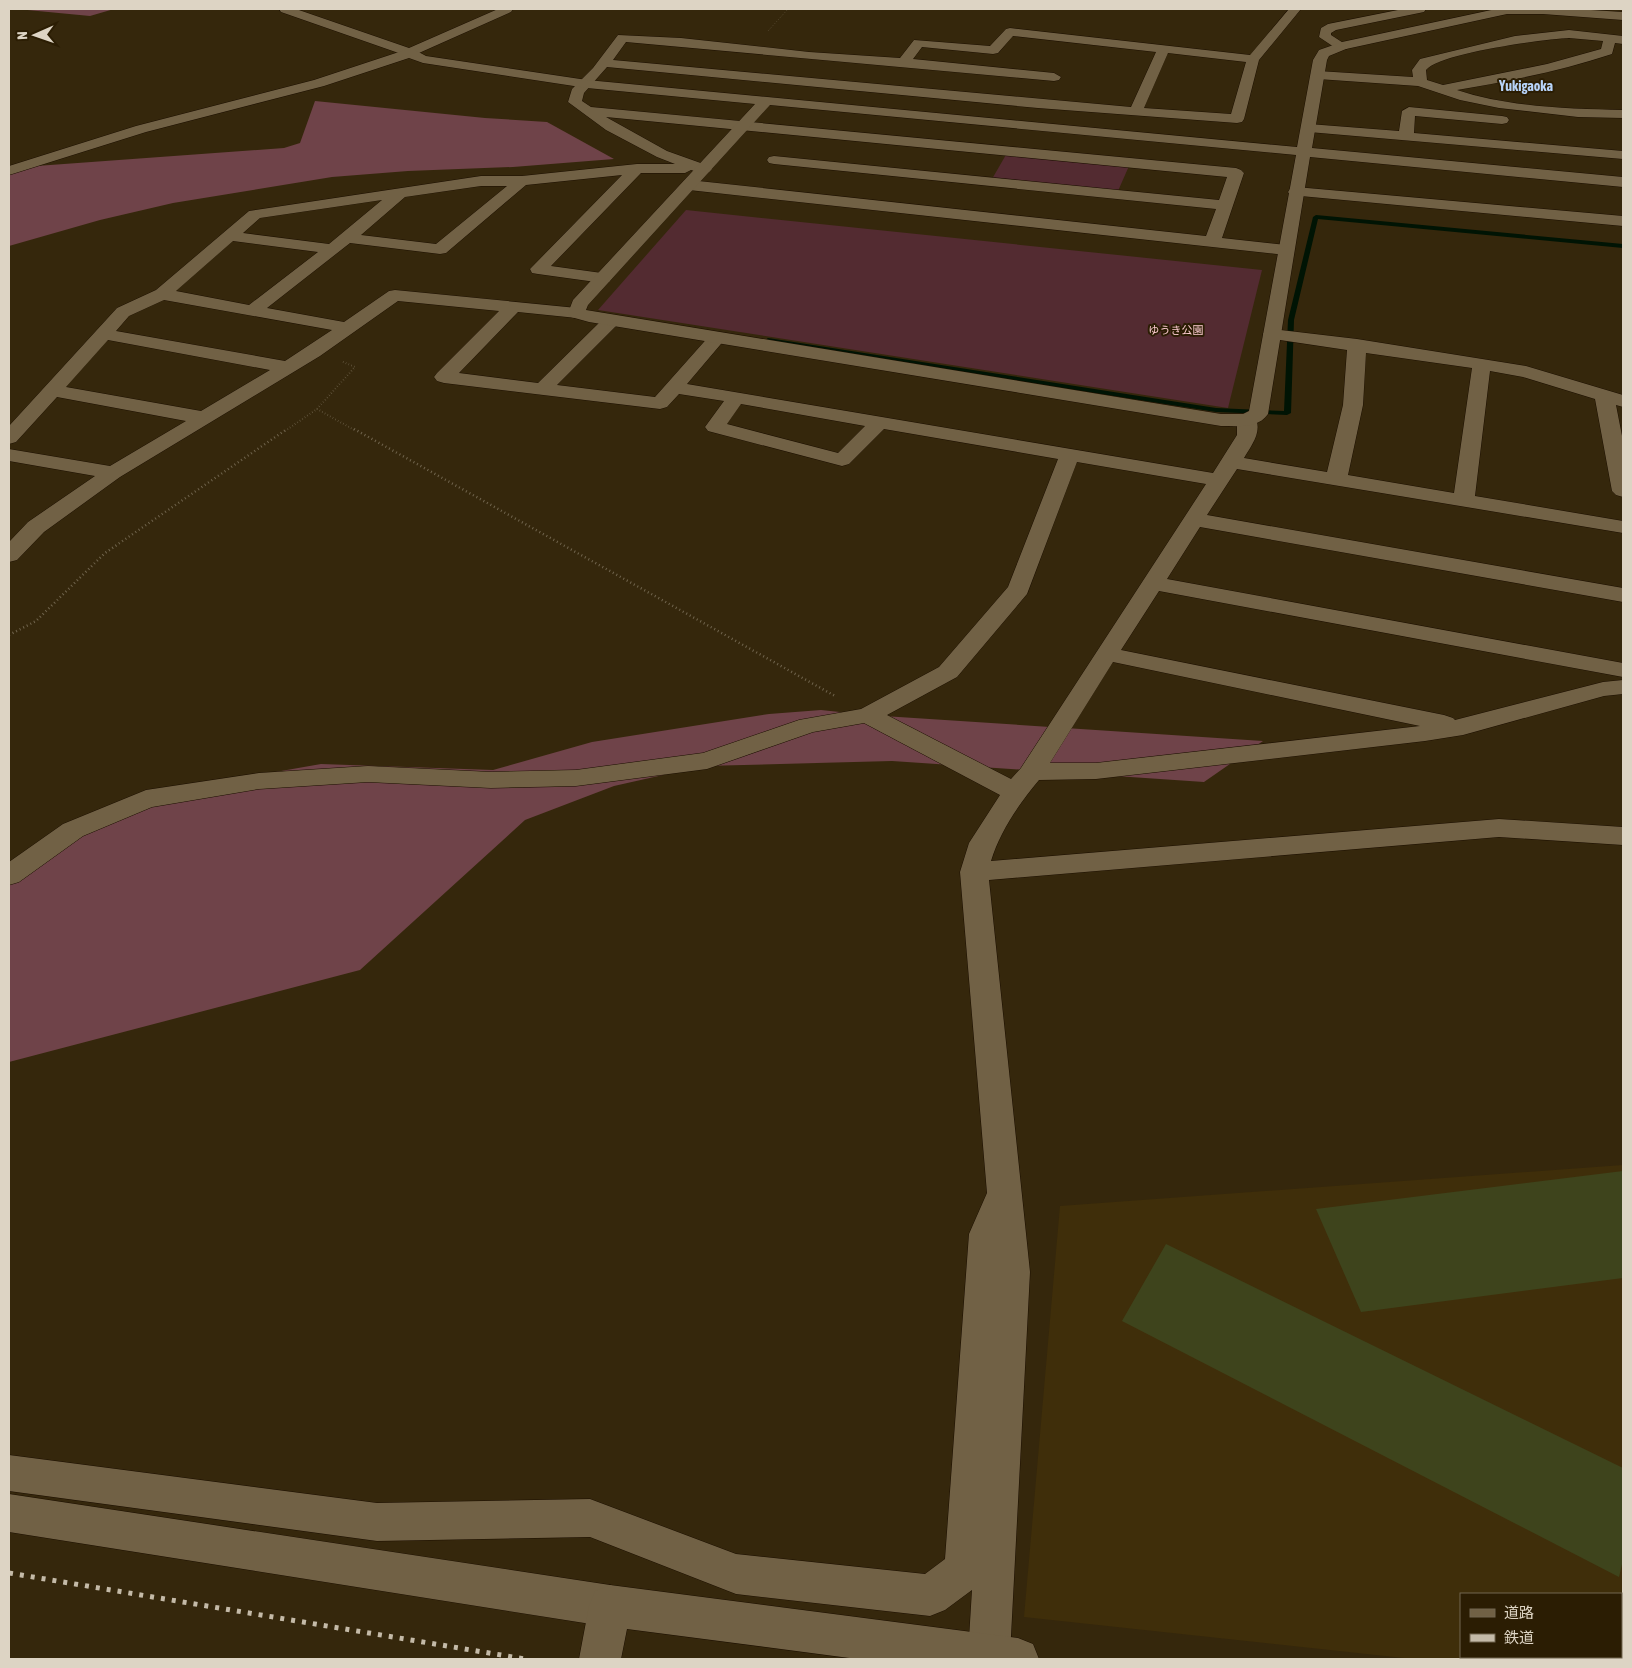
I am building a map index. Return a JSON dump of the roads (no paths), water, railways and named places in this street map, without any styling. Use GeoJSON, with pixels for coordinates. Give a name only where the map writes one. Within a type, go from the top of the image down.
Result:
{"type":"FeatureCollection","features":[{"type":"Feature","properties":{"kind":"street"},"geometry":{"type":"LineString","coordinates":[[285,9],[410,53],[422,59],[587,84],[1623,182]]}},
{"type":"Feature","properties":{"kind":"street"},"geometry":{"type":"LineString","coordinates":[[9,171],[141,129],[319,83],[410,53],[507,9]]}},
{"type":"Feature","properties":{"kind":"street"},"geometry":{"type":"LineString","coordinates":[[604,64],[1038,104],[1237,119],[1253,59],[1294,9]]}},
{"type":"Feature","properties":{"kind":"street"},"geometry":{"type":"LineString","coordinates":[[1342,46],[1325,37],[1325,31],[1332,27],[1420,9]]}},
{"type":"Feature","properties":{"kind":"street"},"geometry":{"type":"LineString","coordinates":[[9,555],[36,527],[113,473],[287,368],[395,295],[577,313],[611,321],[1211,418],[1247,420],[1258,414],[1296,192],[1310,128],[1318,75],[1324,53],[1342,46],[1507,10],[1543,10],[1623,16]]}},
{"type":"Feature","properties":{"kind":"street"},"geometry":{"type":"LineString","coordinates":[[1439,88],[1484,81],[1587,58],[1607,51],[1611,38],[1596,14]]}},
{"type":"Feature","properties":{"kind":"street"},"geometry":{"type":"LineString","coordinates":[[904,62],[919,43],[992,50],[1010,32],[1253,59]]}},
{"type":"Feature","properties":{"kind":"street"},"geometry":{"type":"LineString","coordinates":[[1420,82],[1419,70],[1425,62],[1439,58],[1547,35],[1611,38]]}},
{"type":"Feature","properties":{"kind":"street"},"geometry":{"type":"LineString","coordinates":[[704,169],[662,154],[611,127],[575,102],[577,92],[587,84],[604,64],[622,38],[1054,77]]}},
{"type":"Feature","properties":{"kind":"street"},"geometry":{"type":"LineString","coordinates":[[1024,125],[1076,40]]}},
{"type":"Feature","properties":{"kind":"street"},"geometry":{"type":"LineString","coordinates":[[1136,111],[1164,49]]}},
{"type":"Feature","properties":{"kind":"street"},"geometry":{"type":"LineString","coordinates":[[577,313],[579,304],[602,278],[809,56]]}},
{"type":"Feature","properties":{"kind":"street"},"geometry":{"type":"LineString","coordinates":[[1318,75],[1420,82],[1499,104],[1620,118]]}},
{"type":"Feature","properties":{"kind":"street"},"geometry":{"type":"LineString","coordinates":[[587,110],[1236,173],[1213,241]]}},
{"type":"Feature","properties":{"kind":"street"},"geometry":{"type":"LineString","coordinates":[[1406,136],[1409,111],[1518,122]]}},
{"type":"Feature","properties":{"kind":"street"},"geometry":{"type":"LineString","coordinates":[[1567,126],[1620,118]]}},
{"type":"Feature","properties":{"kind":"street"},"geometry":{"type":"LineString","coordinates":[[1310,128],[1623,155]]}},
{"type":"Feature","properties":{"kind":"street"},"geometry":{"type":"LineString","coordinates":[[746,192],[801,130]]}},
{"type":"Feature","properties":{"kind":"street"},"geometry":{"type":"LineString","coordinates":[[980,181],[998,150]]}},
{"type":"Feature","properties":{"kind":"street"},"geometry":{"type":"LineString","coordinates":[[774,160],[1224,205]]}},
{"type":"Feature","properties":{"kind":"street"},"geometry":{"type":"LineString","coordinates":[[9,438],[123,312],[162,294],[255,214],[480,181],[522,181],[636,169],[704,169]]}},
{"type":"Feature","properties":{"kind":"street"},"geometry":{"type":"LineString","coordinates":[[602,278],[538,268],[636,169]]}},
{"type":"Feature","properties":{"kind":"street"},"geometry":{"type":"LineString","coordinates":[[347,238],[440,249],[522,181]]}},
{"type":"Feature","properties":{"kind":"street"},"geometry":{"type":"LineString","coordinates":[[985,216],[1006,183]]}},
{"type":"Feature","properties":{"kind":"street"},"geometry":{"type":"LineString","coordinates":[[689,185],[1286,250]]}},
{"type":"Feature","properties":{"kind":"street"},"geometry":{"type":"LineString","coordinates":[[252,310],[347,238],[401,192]]}},
{"type":"Feature","properties":{"kind":"street"},"geometry":{"type":"LineString","coordinates":[[1296,192],[1623,221]]}},
{"type":"Feature","properties":{"kind":"street"},"geometry":{"type":"LineString","coordinates":[[229,236],[333,249]]}},
{"type":"Feature","properties":{"kind":"street"},"geometry":{"type":"LineString","coordinates":[[162,294],[348,328]]}},
{"type":"Feature","properties":{"kind":"street"},"geometry":{"type":"LineString","coordinates":[[513,307],[444,377],[660,403],[717,338]]}},
{"type":"Feature","properties":{"kind":"street"},"geometry":{"type":"LineString","coordinates":[[542,389],[611,321]]}},
{"type":"Feature","properties":{"kind":"street"},"geometry":{"type":"LineString","coordinates":[[104,334],[287,368]]}},
{"type":"Feature","properties":{"kind":"street"},"geometry":{"type":"LineString","coordinates":[[1272,334],[1356,345],[1526,372],[1623,401]]}},
{"type":"Feature","properties":{"kind":"street"},"geometry":{"type":"LineString","coordinates":[[1336,480],[1353,405],[1356,345]]}},
{"type":"Feature","properties":{"kind":"street"},"geometry":{"type":"LineString","coordinates":[[1464,500],[1482,364]]}},
{"type":"Feature","properties":{"kind":"street"},"geometry":{"type":"LineString","coordinates":[[674,387],[1218,480]]}},
{"type":"Feature","properties":{"kind":"street"},"geometry":{"type":"LineString","coordinates":[[52,390],[204,418]]}},
{"type":"Feature","properties":{"kind":"street"},"geometry":{"type":"LineString","coordinates":[[1604,395],[1623,491]]}},
{"type":"Feature","properties":{"kind":"street"},"geometry":{"type":"LineString","coordinates":[[736,398],[715,427],[842,460],[879,422]]}},
{"type":"Feature","properties":{"kind":"street"},"geometry":{"type":"LineString","coordinates":[[9,1513],[610,1606],[1003,1657],[1012,1272],[974,872],[983,843],[1015,792],[1032,772],[1048,744],[1231,462],[1247,435],[1247,420]]}},
{"type":"Feature","properties":{"kind":"street"},"geometry":{"type":"LineString","coordinates":[[9,455],[113,473]]}},
{"type":"Feature","properties":{"kind":"street"},"geometry":{"type":"LineString","coordinates":[[9,875],[73,830],[146,799],[259,781],[368,774],[491,780],[576,778],[707,761],[808,725],[868,715],[948,672],[1019,589],[1069,456]]}},
{"type":"Feature","properties":{"kind":"street"},"geometry":{"type":"LineString","coordinates":[[1231,462],[1623,527]]}},
{"type":"Feature","properties":{"kind":"street"},"geometry":{"type":"LineString","coordinates":[[1194,519],[1623,595]]}},
{"type":"Feature","properties":{"kind":"street"},"geometry":{"type":"LineString","coordinates":[[1153,583],[1623,670]]}},
{"type":"Feature","properties":{"kind":"street"},"geometry":{"type":"LineString","coordinates":[[1107,654],[1463,727]]}},
{"type":"Feature","properties":{"kind":"street"},"geometry":{"type":"LineString","coordinates":[[1032,772],[1096,771],[1425,733],[1463,727],[1603,689],[1623,687]]}},
{"type":"Feature","properties":{"kind":"street"},"geometry":{"type":"LineString","coordinates":[[868,715],[1015,792]]}},
{"type":"Feature","properties":{"kind":"street"},"geometry":{"type":"LineString","coordinates":[[974,872],[1499,828],[1623,836]]}},
{"type":"Feature","properties":{"kind":"street"},"geometry":{"type":"LineString","coordinates":[[9,1473],[377,1522],[590,1518],[736,1574],[930,1596],[965,1570],[986,1234],[1004,1194]]}},
{"type":"Feature","properties":{"kind":"street"},"geometry":{"type":"LineString","coordinates":[[600,1659],[610,1606]]}},
{"type":"Feature","properties":{"kind":"waterway"},"geometry":{"type":"LineString","coordinates":[[768,340],[1216,410],[1287,413],[1291,320],[1316,217],[1623,246]]}},
{"type":"Feature","properties":{"kind":"railway"},"geometry":{"type":"LineString","coordinates":[[9,1573],[525,1659]]}},
{"type":"Feature","properties":{"kind":"district","name":"Yukigaoka"},"geometry":{"type":"Point","coordinates":[1526,86]}},
{"type":"Feature","properties":{"kind":"park label","name":"ゆうき公園"},"geometry":{"type":"Point","coordinates":[1176,330]}}]}
